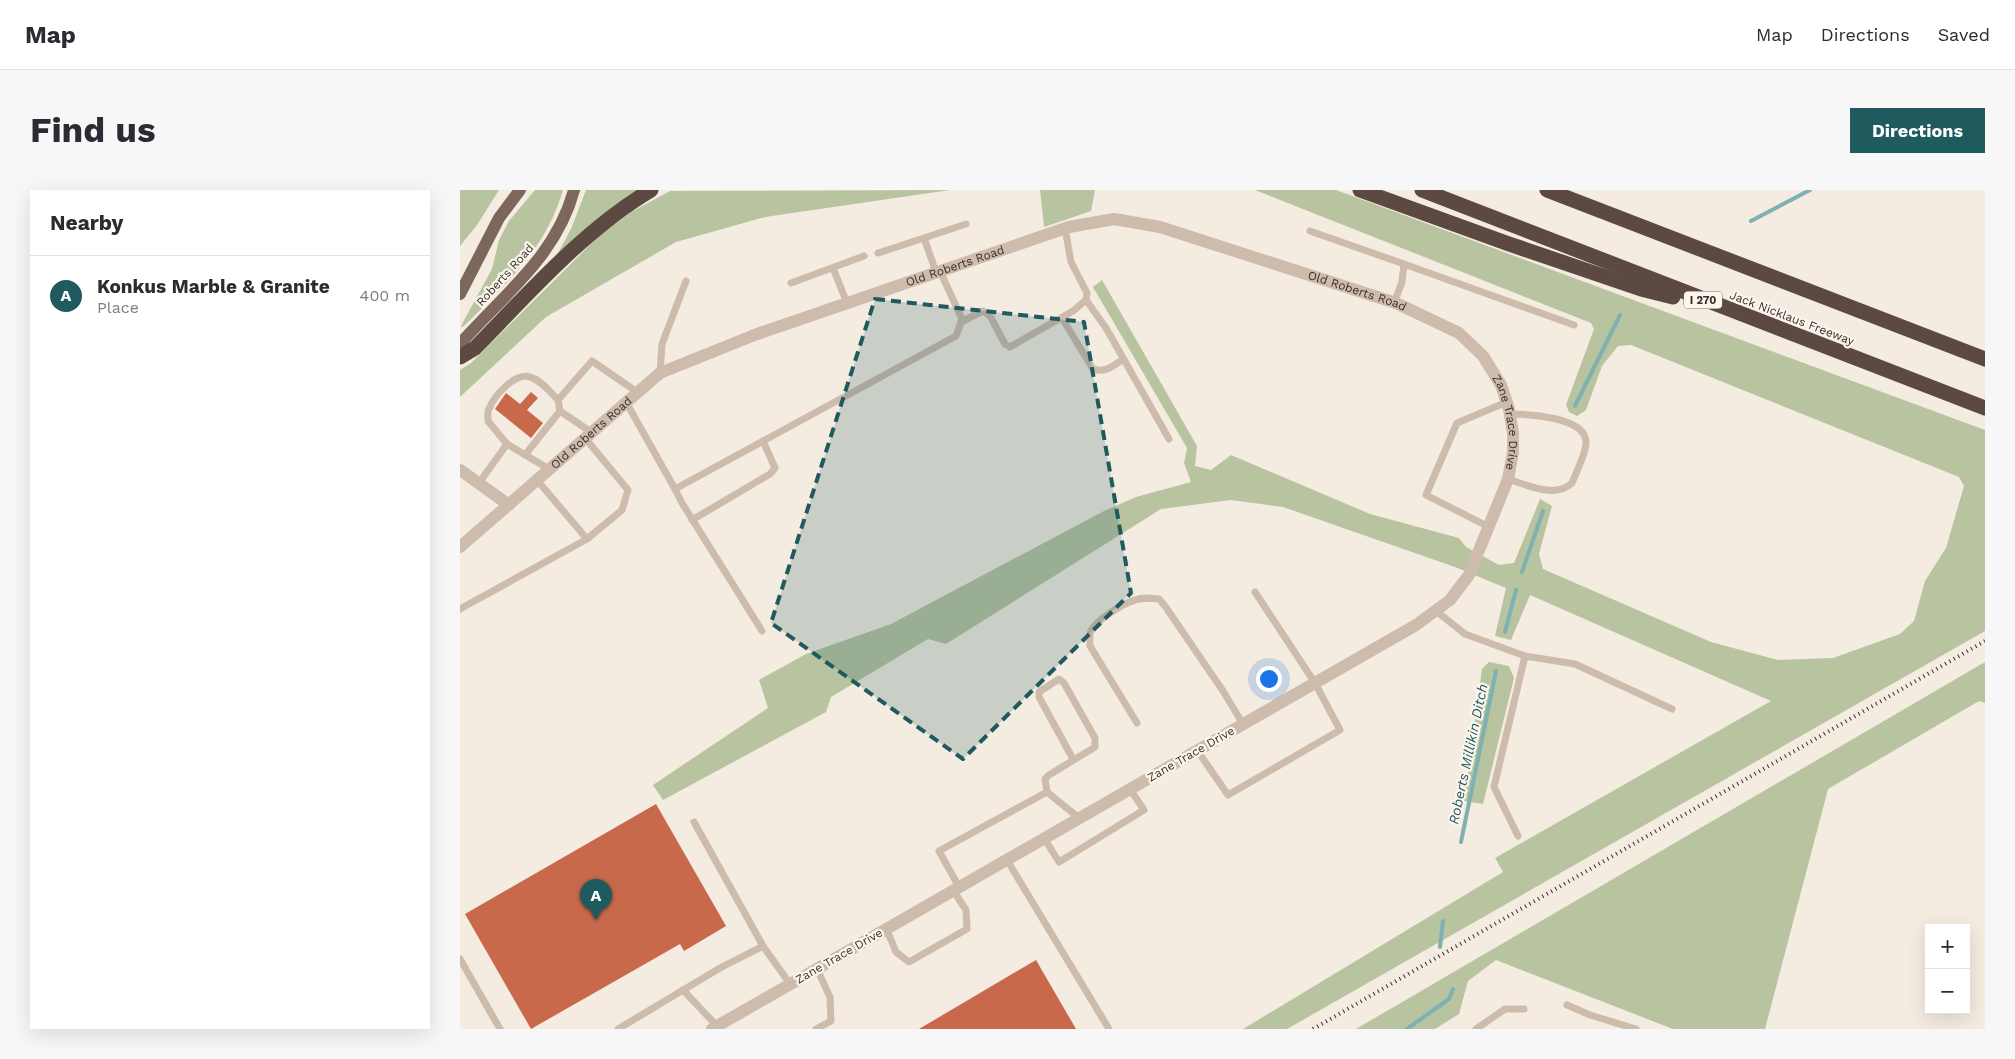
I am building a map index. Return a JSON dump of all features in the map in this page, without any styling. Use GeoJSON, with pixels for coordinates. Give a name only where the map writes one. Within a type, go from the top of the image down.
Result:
{"type":"FeatureCollection","features":[{"type":"Feature","properties":{"kind":"highway"},"geometry":{"type":"LineString","coordinates":[[460,357],[475,348],[601,225],[651,190]]}},
{"type":"Feature","properties":{"kind":"highway"},"geometry":{"type":"LineString","coordinates":[[1360,190],[1641,289],[1734,312]]}},
{"type":"Feature","properties":{"kind":"highway","name":"Jack Nicklaus Freeway"},"geometry":{"type":"LineString","coordinates":[[1422,190],[1985,408]]}},
{"type":"Feature","properties":{"kind":"highway"},"geometry":{"type":"LineString","coordinates":[[1547,190],[1985,359]]}},
{"type":"Feature","properties":{"kind":"highway"},"geometry":{"type":"LineString","coordinates":[[1553,190],[1572,200]]}},
{"type":"Feature","properties":{"kind":"main road","name":"Roberts Road"},"geometry":{"type":"LineString","coordinates":[[460,294],[500,218],[520,190]]}},
{"type":"Feature","properties":{"kind":"main road","name":"Roberts Road"},"geometry":{"type":"LineString","coordinates":[[460,344],[535,266],[559,228],[574,190]]}},
{"type":"Feature","properties":{"kind":"street","name":"Old Roberts Road"},"geometry":{"type":"LineString","coordinates":[[460,547],[660,373],[720,348],[1065,228],[1114,219],[1160,227],[1394,302],[1459,332],[1492,368]]}},
{"type":"Feature","properties":{"kind":"street","name":"Zane Trace Drive"},"geometry":{"type":"LineString","coordinates":[[714,1028],[1416,625],[1450,600],[1469,575],[1508,480],[1513,452],[1513,433],[1509,408],[1492,368]]}},
{"type":"Feature","properties":{"kind":"street"},"geometry":{"type":"LineString","coordinates":[[460,470],[509,505]]}},
{"type":"Feature","properties":{"kind":"lane"},"geometry":{"type":"LineString","coordinates":[[878,253],[966,224]]}},
{"type":"Feature","properties":{"kind":"lane"},"geometry":{"type":"LineString","coordinates":[[961,322],[984,311],[990,316],[1005,344],[1010,347],[1062,318],[1086,300],[1087,292],[1071,262],[1065,228]]}},
{"type":"Feature","properties":{"kind":"lane"},"geometry":{"type":"LineString","coordinates":[[1310,231],[1574,325]]}},
{"type":"Feature","properties":{"kind":"lane"},"geometry":{"type":"LineString","coordinates":[[675,489],[956,336],[962,319],[938,272],[924,238]]}},
{"type":"Feature","properties":{"kind":"lane"},"geometry":{"type":"LineString","coordinates":[[791,283],[864,256]]}},
{"type":"Feature","properties":{"kind":"lane"},"geometry":{"type":"LineString","coordinates":[[1394,302],[1402,282],[1404,264]]}},
{"type":"Feature","properties":{"kind":"lane"},"geometry":{"type":"LineString","coordinates":[[833,268],[847,303]]}},
{"type":"Feature","properties":{"kind":"lane"},"geometry":{"type":"LineString","coordinates":[[660,373],[662,344],[686,281]]}},
{"type":"Feature","properties":{"kind":"lane"},"geometry":{"type":"LineString","coordinates":[[1086,300],[1106,328],[1169,440]]}},
{"type":"Feature","properties":{"kind":"lane"},"geometry":{"type":"LineString","coordinates":[[1062,318],[1093,368],[1100,371],[1107,370],[1123,359]]}},
{"type":"Feature","properties":{"kind":"lane"},"geometry":{"type":"LineString","coordinates":[[558,400],[592,361],[637,392]]}},
{"type":"Feature","properties":{"kind":"lane"},"geometry":{"type":"LineString","coordinates":[[460,609],[587,539],[622,510],[628,490],[588,435],[560,411],[558,400],[538,381],[528,376],[516,377],[499,393],[488,409],[488,420],[507,444],[550,469]]}},
{"type":"Feature","properties":{"kind":"lane"},"geometry":{"type":"LineString","coordinates":[[626,402],[692,520],[762,631]]}},
{"type":"Feature","properties":{"kind":"lane"},"geometry":{"type":"LineString","coordinates":[[1489,527],[1426,495],[1457,422],[1509,408],[1578,427],[1584,434],[1586,444],[1572,484],[1569,486],[1553,490],[1538,489],[1508,480]]}},
{"type":"Feature","properties":{"kind":"lane"},"geometry":{"type":"LineString","coordinates":[[525,454],[560,411]]}},
{"type":"Feature","properties":{"kind":"lane"},"geometry":{"type":"LineString","coordinates":[[692,520],[770,474],[775,468],[763,441]]}},
{"type":"Feature","properties":{"kind":"lane"},"geometry":{"type":"LineString","coordinates":[[479,484],[507,444]]}},
{"type":"Feature","properties":{"kind":"lane"},"geometry":{"type":"LineString","coordinates":[[537,480],[587,539]]}},
{"type":"Feature","properties":{"kind":"lane"},"geometry":{"type":"LineString","coordinates":[[1197,750],[1228,796],[1340,730],[1315,683],[1255,592]]}},
{"type":"Feature","properties":{"kind":"lane"},"geometry":{"type":"LineString","coordinates":[[1137,723],[1090,646],[1090,633],[1095,624],[1118,609],[1134,600],[1146,597],[1159,599],[1165,606],[1223,691],[1243,724]]}},
{"type":"Feature","properties":{"kind":"lane"},"geometry":{"type":"LineString","coordinates":[[1436,611],[1465,634],[1525,656],[1575,664],[1672,709]]}},
{"type":"Feature","properties":{"kind":"lane"},"geometry":{"type":"LineString","coordinates":[[1518,836],[1494,787],[1525,656]]}},
{"type":"Feature","properties":{"kind":"lane"},"geometry":{"type":"LineString","coordinates":[[1073,759],[1039,697],[1039,692],[1059,679],[1064,683],[1095,738],[1095,747],[1073,759],[1045,779],[1047,792],[1078,818]]}},
{"type":"Feature","properties":{"kind":"lane"},"geometry":{"type":"LineString","coordinates":[[1044,838],[1059,862],[1144,810],[1130,789]]}},
{"type":"Feature","properties":{"kind":"lane"},"geometry":{"type":"LineString","coordinates":[[886,928],[896,952],[909,962],[967,929],[966,910],[939,850],[1047,792]]}},
{"type":"Feature","properties":{"kind":"lane"},"geometry":{"type":"LineString","coordinates":[[694,822],[763,946],[790,984]]}},
{"type":"Feature","properties":{"kind":"lane"},"geometry":{"type":"LineString","coordinates":[[1007,860],[1108,1029]]}},
{"type":"Feature","properties":{"kind":"lane"},"geometry":{"type":"LineString","coordinates":[[618,1029],[720,968],[763,946]]}},
{"type":"Feature","properties":{"kind":"lane"},"geometry":{"type":"LineString","coordinates":[[460,959],[500,1029]]}},
{"type":"Feature","properties":{"kind":"lane"},"geometry":{"type":"LineString","coordinates":[[816,1029],[831,1021],[830,997],[817,968]]}},
{"type":"Feature","properties":{"kind":"lane"},"geometry":{"type":"LineString","coordinates":[[683,990],[714,1028]]}},
{"type":"Feature","properties":{"kind":"lane"},"geometry":{"type":"LineString","coordinates":[[1567,1005],[1636,1029]]}},
{"type":"Feature","properties":{"kind":"lane"},"geometry":{"type":"LineString","coordinates":[[1476,1029],[1505,1009],[1524,1009]]}},
{"type":"Feature","properties":{"kind":"highlighted area"},"geometry":{"type":"Polygon","coordinates":[[[875,299],[1084,322],[1131,593],[963,759],[771,623],[875,299]]]}},
{"type":"Feature","properties":{"kind":"green space"},"geometry":{"type":"Polygon","coordinates":[[[460,190],[499,190],[477,225],[460,246],[460,190]]]}},
{"type":"Feature","properties":{"kind":"green space"},"geometry":{"type":"Polygon","coordinates":[[[535,190],[563,190],[556,211],[546,230],[535,248],[509,281],[463,327],[461,326],[492,269],[499,240],[509,221],[535,190]]]}},
{"type":"Feature","properties":{"kind":"green space"},"geometry":{"type":"Polygon","coordinates":[[[586,190],[638,190],[597,220],[559,255],[558,253],[571,229],[586,190]]]}},
{"type":"Feature","properties":{"kind":"green space"},"geometry":{"type":"Polygon","coordinates":[[[950,190],[765,217],[676,242],[546,317],[460,397],[460,370],[471,363],[600,235],[633,211],[670,191],[950,190]]]}},
{"type":"Feature","properties":{"kind":"green space"},"geometry":{"type":"Polygon","coordinates":[[[1040,190],[1095,190],[1091,211],[1044,227],[1040,190]]]}},
{"type":"Feature","properties":{"kind":"green space"},"geometry":{"type":"Polygon","coordinates":[[[1255,190],[1336,190],[1985,430],[1985,631],[1287,1029],[1243,1029],[1503,872],[1495,858],[1771,701],[1530,595],[1511,640],[1495,636],[1506,588],[1455,567],[1283,507],[1231,500],[1161,509],[946,644],[928,639],[831,697],[826,712],[663,800],[653,785],[768,708],[759,680],[806,654],[891,624],[1104,511],[1136,497],[1191,482],[1184,463],[1187,448],[1093,287],[1102,280],[1197,446],[1195,466],[1211,470],[1231,455],[1370,514],[1459,538],[1466,547],[1499,565],[1514,563],[1540,499],[1552,506],[1539,554],[1543,569],[1711,642],[1778,660],[1833,658],[1900,634],[1914,621],[1925,581],[1946,548],[1964,486],[1959,477],[1631,345],[1618,346],[1602,366],[1586,410],[1577,416],[1569,412],[1566,405],[1594,329],[1591,323],[1255,190]]]}},
{"type":"Feature","properties":{"kind":"green space"},"geometry":{"type":"Polygon","coordinates":[[[1489,662],[1509,666],[1514,678],[1483,804],[1464,801],[1482,669],[1489,662]]]}},
{"type":"Feature","properties":{"kind":"green space"},"geometry":{"type":"Polygon","coordinates":[[[1985,662],[1985,703],[1979,701],[1828,789],[1765,1029],[1673,1029],[1496,960],[1468,981],[1459,1014],[1435,1029],[1356,1029],[1985,662]]]}},
{"type":"Feature","properties":{"kind":"building"},"geometry":{"type":"Polygon","coordinates":[[[531,392],[538,398],[527,410],[543,423],[531,438],[495,409],[506,393],[520,404],[531,392]]]}},
{"type":"Feature","properties":{"kind":"building"},"geometry":{"type":"Polygon","coordinates":[[[656,804],[726,926],[684,951],[680,944],[531,1029],[465,914],[656,804]]]}},
{"type":"Feature","properties":{"kind":"building"},"geometry":{"type":"Polygon","coordinates":[[[1036,960],[1076,1029],[919,1029],[1036,960]]]}},
{"type":"Feature","properties":{"kind":"waterway","name":"Roberts Millikin Ditch"},"geometry":{"type":"LineString","coordinates":[[1751,221],[1810,190]]}},
{"type":"Feature","properties":{"kind":"waterway","name":"Roberts Millikin Ditch"},"geometry":{"type":"LineString","coordinates":[[1575,406],[1620,315]]}},
{"type":"Feature","properties":{"kind":"waterway","name":"Roberts Millikin Ditch"},"geometry":{"type":"LineString","coordinates":[[1522,572],[1543,511]]}},
{"type":"Feature","properties":{"kind":"waterway","name":"Roberts Millikin Ditch"},"geometry":{"type":"LineString","coordinates":[[1505,632],[1516,590]]}},
{"type":"Feature","properties":{"kind":"waterway","name":"Roberts Millikin Ditch"},"geometry":{"type":"LineString","coordinates":[[1461,842],[1496,671]]}},
{"type":"Feature","properties":{"kind":"waterway","name":"Roberts Millikin Ditch"},"geometry":{"type":"LineString","coordinates":[[1440,947],[1443,921]]}},
{"type":"Feature","properties":{"kind":"waterway","name":"Roberts Millikin Ditch"},"geometry":{"type":"LineString","coordinates":[[1407,1029],[1449,999],[1453,989]]}},
{"type":"Feature","properties":{"kind":"railway"},"geometry":{"type":"LineString","coordinates":[[1313,1029],[1985,641]]}},
{"type":"Feature","properties":{"kind":"place","name":"Konkus Marble & Granite"},"geometry":{"type":"Point","coordinates":[596,920]}}]}
